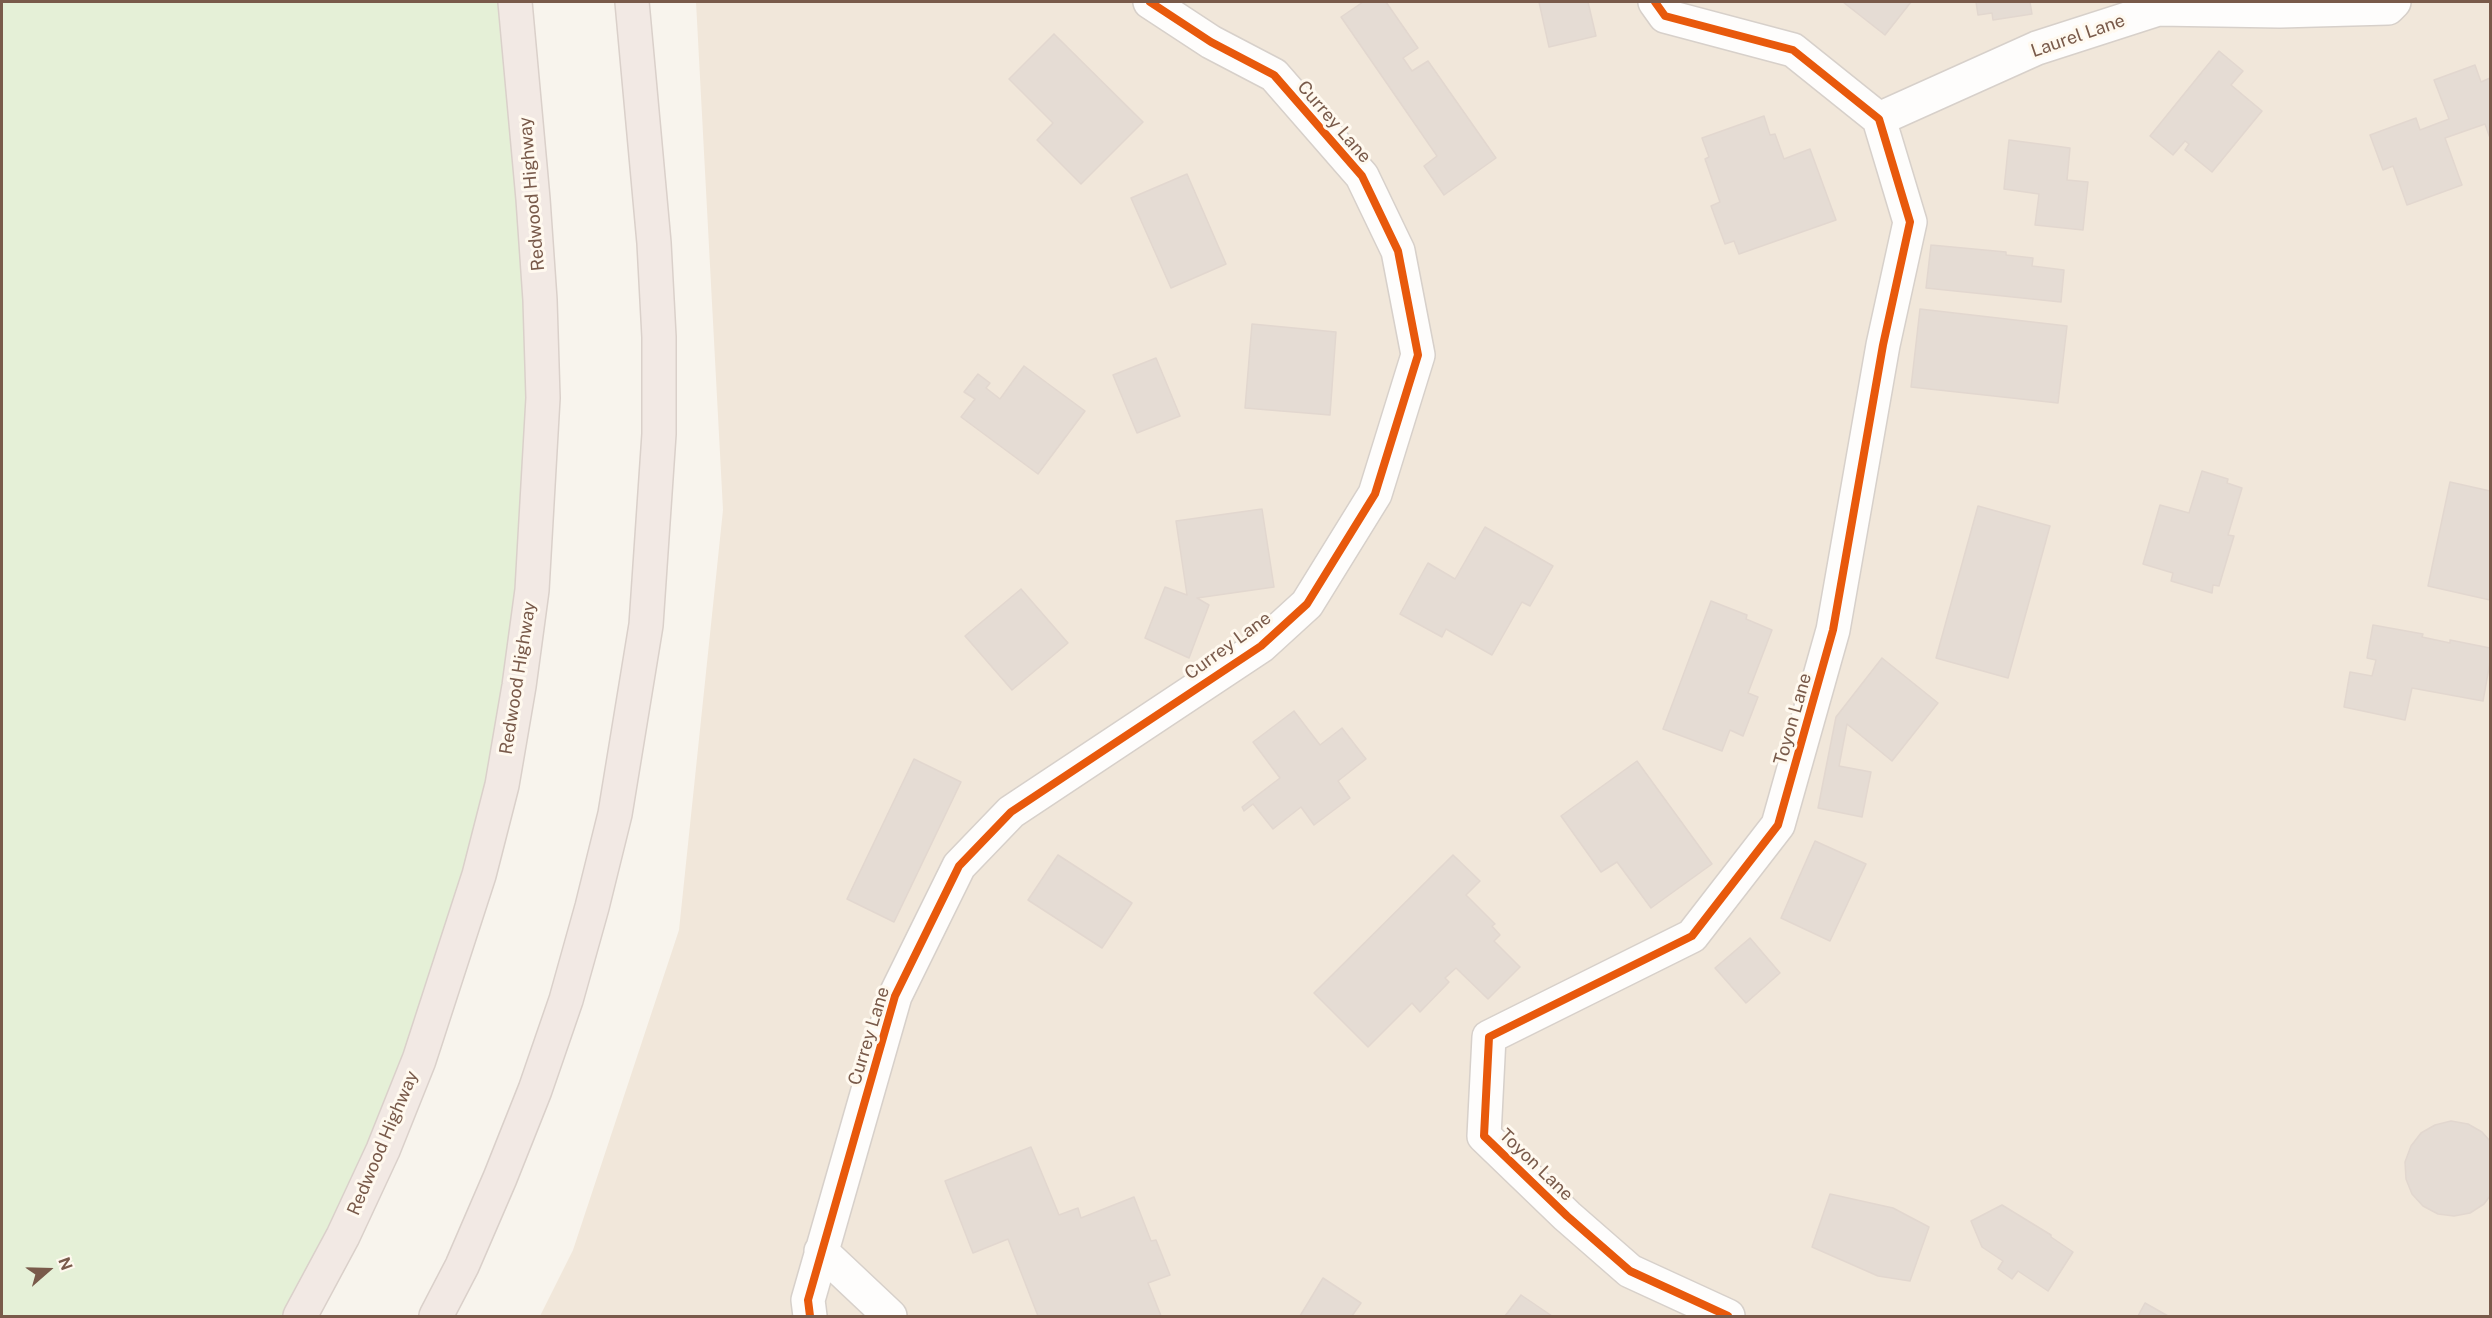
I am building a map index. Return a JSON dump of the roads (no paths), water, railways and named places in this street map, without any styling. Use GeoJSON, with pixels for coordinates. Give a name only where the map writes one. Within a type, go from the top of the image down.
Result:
{"type":"FeatureCollection","features":[{"type":"Feature","properties":{"kind":"highway","name":"Redwood Highway"},"geometry":{"type":"LineString","coordinates":[[300,1317],[348,1226],[419,1060],[480,875],[502,785],[517,697],[532,590],[543,398],[540,300],[533,199],[515,2]]}},
{"type":"Feature","properties":{"kind":"highway"},"geometry":{"type":"LineString","coordinates":[[436,1317],[462,1266],[500,1178],[535,1090],[566,1000],[615,814],[642,648],[654,529],[659,434],[659,337],[654,243],[632,2]]}},
{"type":"Feature","properties":{"kind":"street","name":"Currey Lane"},"geometry":{"type":"LineString","coordinates":[[810,1317],[808,1300],[895,996],[959,866],[1011,812],[1261,646],[1307,604],[1375,494],[1418,355],[1398,251],[1362,176],[1274,75],[1211,42],[1150,2]]}},
{"type":"Feature","properties":{"kind":"street"},"geometry":{"type":"LineString","coordinates":[[1655,2],[1665,16],[1793,50],[1879,118]]}},
{"type":"Feature","properties":{"kind":"street","name":"Laurel Lane"},"geometry":{"type":"LineString","coordinates":[[1879,118],[2037,48],[2158,9],[2280,11],[2388,8],[2394,2]]}},
{"type":"Feature","properties":{"kind":"street","name":"Toyon Lane"},"geometry":{"type":"LineString","coordinates":[[1728,1317],[1630,1271],[1484,1136],[1489,1037],[1692,936],[1778,825],[1833,630],[1883,345],[1910,222],[1879,118]]}},
{"type":"Feature","properties":{"kind":"street"},"geometry":{"type":"LineString","coordinates":[[821,1251],[890,1317]]}}]}
